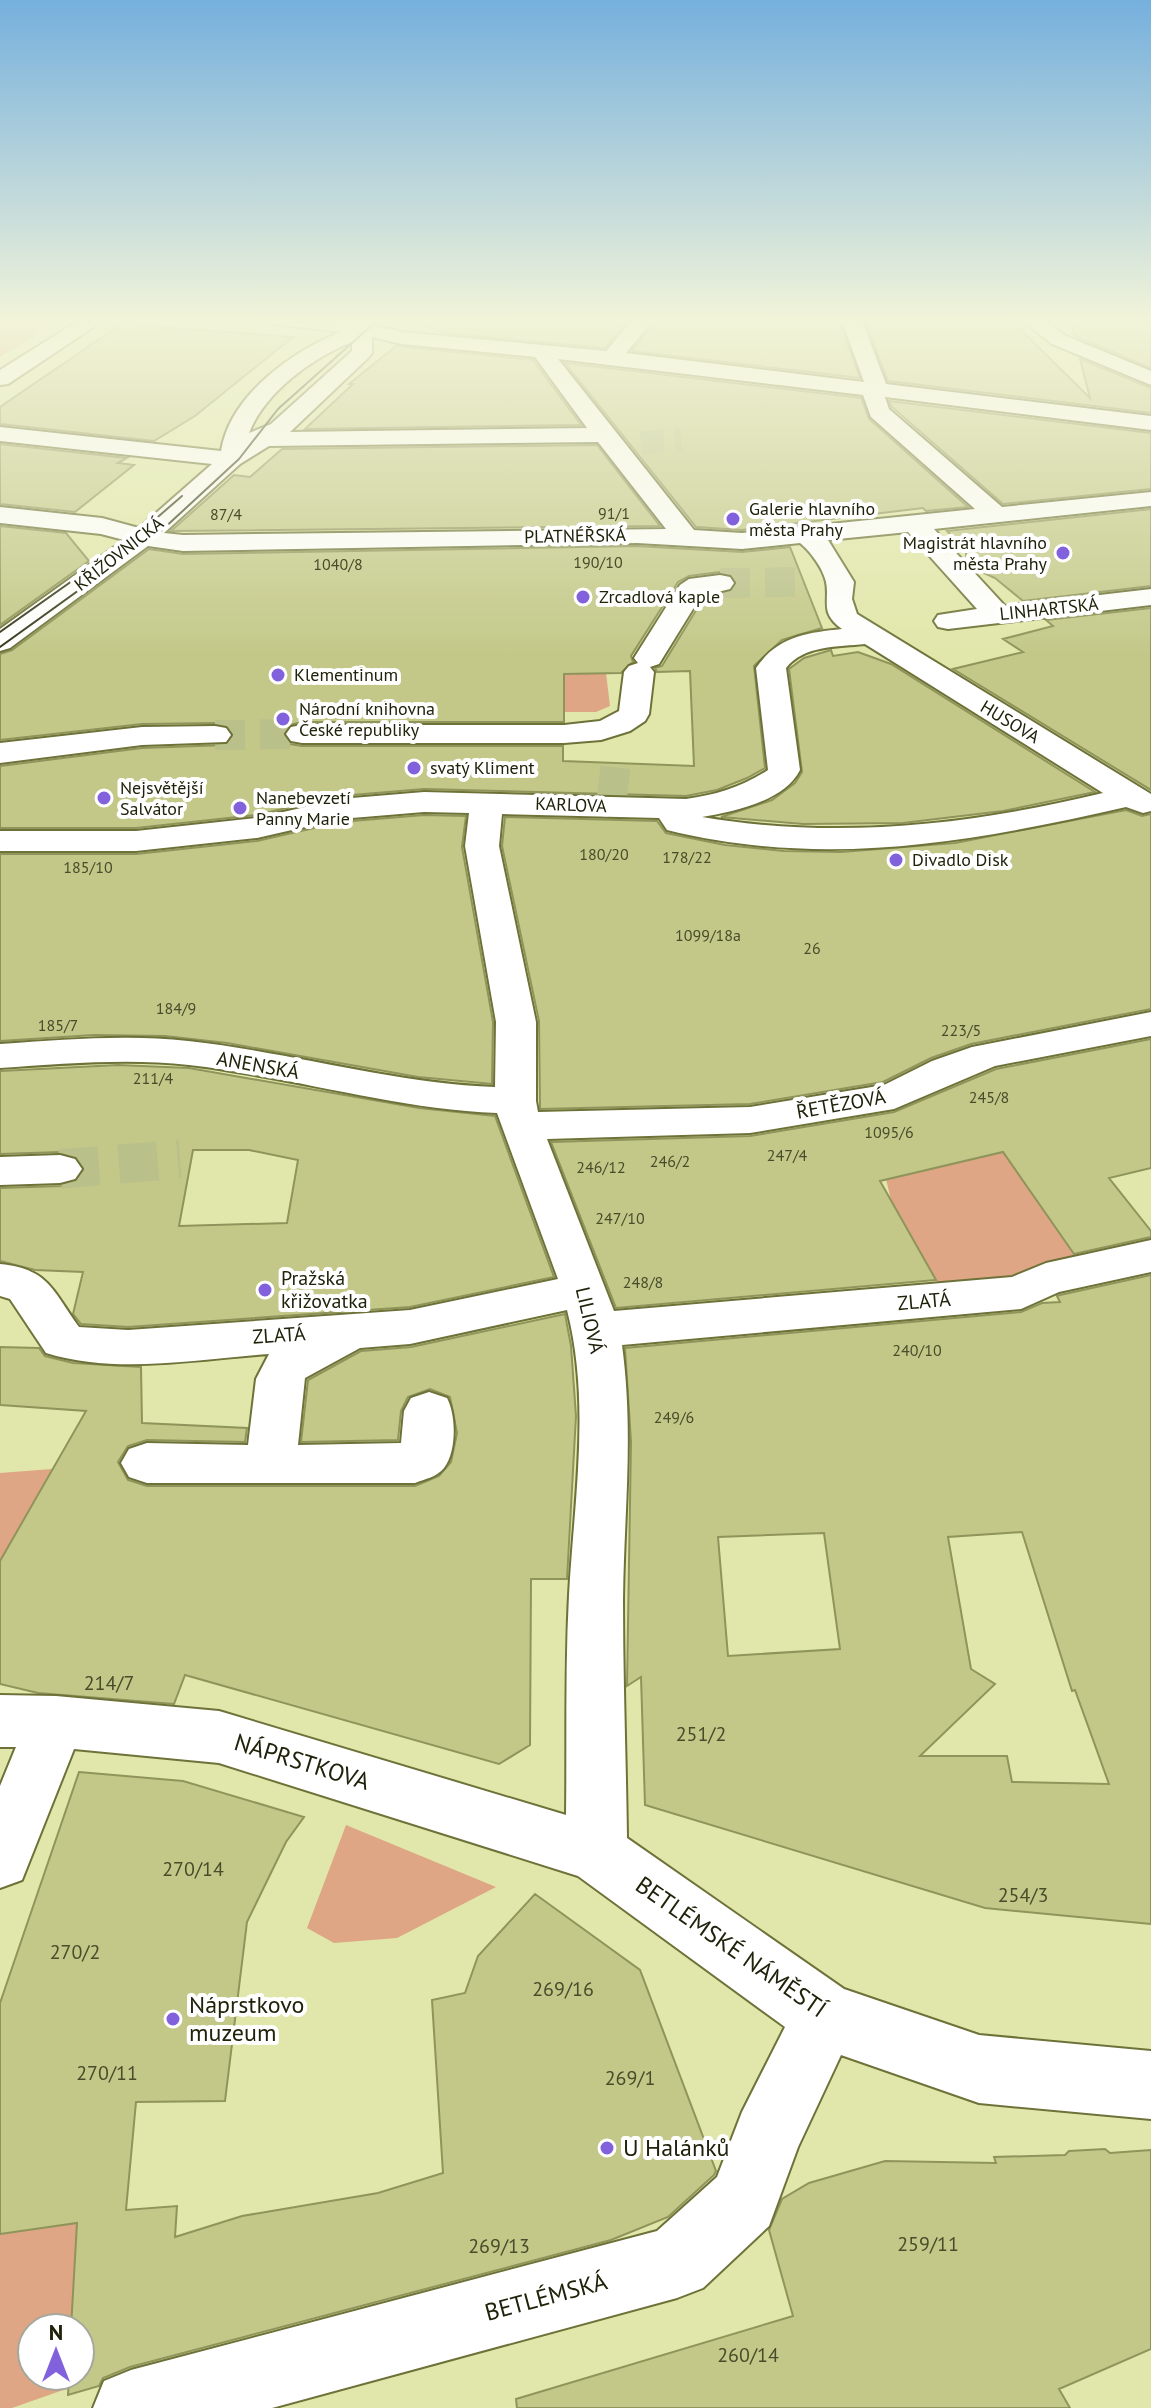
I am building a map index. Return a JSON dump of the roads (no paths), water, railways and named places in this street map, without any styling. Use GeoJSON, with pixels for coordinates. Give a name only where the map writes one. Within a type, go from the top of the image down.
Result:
{"type":"FeatureCollection","features":[{"type":"Feature","properties":{"kind":"street"},"geometry":{"type":"LineString","coordinates":[[0,434],[46,439],[234,447],[248,430]]}},
{"type":"Feature","properties":{"kind":"street","name":"KŘIŽOVNICKÁ"},"geometry":{"type":"LineString","coordinates":[[0,642],[144,537],[234,447],[266,439],[276,430]]}},
{"type":"Feature","properties":{"kind":"street"},"geometry":{"type":"LineString","coordinates":[[600,430],[688,540]]}},
{"type":"Feature","properties":{"kind":"street"},"geometry":{"type":"LineString","coordinates":[[900,430],[996,515]]}},
{"type":"Feature","properties":{"kind":"street"},"geometry":{"type":"LineString","coordinates":[[266,439],[608,440],[641,443]]}},
{"type":"Feature","properties":{"kind":"street","name":"PLATNÉŘSKÁ"},"geometry":{"type":"LineString","coordinates":[[0,515],[102,526],[183,543],[637,535],[742,541],[1151,499]]}},
{"type":"Feature","properties":{"kind":"street"},"geometry":{"type":"LineString","coordinates":[[916,525],[997,614]]}},
{"type":"Feature","properties":{"kind":"street"},"geometry":{"type":"LineString","coordinates":[[808,536],[820,546],[840,582],[810,582]]}},
{"type":"Feature","properties":{"kind":"street","name":"HUSOVA"},"geometry":{"type":"LineString","coordinates":[[840,582],[839,609],[845,618],[1141,802]]}},
{"type":"Feature","properties":{"kind":"street"},"geometry":{"type":"LineString","coordinates":[[302,734],[593,732],[621,724],[634,714],[644,665],[690,591],[699,585],[720,583]]}},
{"type":"Feature","properties":{"kind":"street","name":"LINHARTSKÁ"},"geometry":{"type":"LineString","coordinates":[[948,621],[1151,597]]}},
{"type":"Feature","properties":{"kind":"street"},"geometry":{"type":"LineString","coordinates":[[671,809],[725,802],[757,791],[781,776],[784,762],[771,668],[776,658],[797,647],[869,635]]}},
{"type":"Feature","properties":{"kind":"street"},"geometry":{"type":"LineString","coordinates":[[593,732],[616,762]]}},
{"type":"Feature","properties":{"kind":"street"},"geometry":{"type":"LineString","coordinates":[[0,753],[142,736],[215,735]]}},
{"type":"Feature","properties":{"kind":"street","name":"KARLOVA"},"geometry":{"type":"LineString","coordinates":[[0,841],[136,841],[257,828],[340,809],[424,802],[612,802],[671,809],[679,823],[711,829],[756,836],[848,839],[922,836],[1141,802]]}},
{"type":"Feature","properties":{"kind":"street","name":"LILIOVÁ"},"geometry":{"type":"LineString","coordinates":[[487,802],[482,846],[516,1022],[518,1113],[590,1310],[604,1398],[596,1598],[596,1853]]}},
{"type":"Feature","properties":{"kind":"street","name":"ŘETĚZOVÁ"},"geometry":{"type":"LineString","coordinates":[[518,1113],[750,1120],[894,1096],[946,1070],[986,1056],[1151,1024]]}},
{"type":"Feature","properties":{"kind":"street","name":"ANENSKÁ"},"geometry":{"type":"LineString","coordinates":[[0,1056],[85,1051],[188,1053],[423,1093],[518,1113]]}},
{"type":"Feature","properties":{"kind":"street"},"geometry":{"type":"LineString","coordinates":[[0,1171],[60,1169]]}},
{"type":"Feature","properties":{"kind":"street","name":"ZLATÁ"},"geometry":{"type":"LineString","coordinates":[[0,1280],[19,1282],[26,1287],[63,1341],[128,1347],[410,1327],[590,1310],[1021,1293],[1046,1279],[1151,1256]]}},
{"type":"Feature","properties":{"kind":"street"},"geometry":{"type":"LineString","coordinates":[[271,1465],[280,1379],[287,1366],[359,1331]]}},
{"type":"Feature","properties":{"kind":"street"},"geometry":{"type":"LineString","coordinates":[[147,1463],[415,1463],[425,1456],[429,1447],[429,1411]]}},
{"type":"Feature","properties":{"kind":"street"},"geometry":{"type":"LineString","coordinates":[[0,1859],[28,1721]]}},
{"type":"Feature","properties":{"kind":"street","name":"NÁPRSTKOVA"},"geometry":{"type":"LineString","coordinates":[[28,1721],[219,1737],[596,1853]]}},
{"type":"Feature","properties":{"kind":"street","name":"BETLÉMSKÉ NÁMĚSTÍ"},"geometry":{"type":"LineString","coordinates":[[596,1853],[825,2016],[979,2069],[1151,2085]]}},
{"type":"Feature","properties":{"kind":"street","name":"BETLÉMSKÁ"},"geometry":{"type":"LineString","coordinates":[[131,2408],[677,2262],[744,2201],[767,2137],[825,2016]]}},
{"type":"Feature","properties":{"kind":"tunnel"},"geometry":{"type":"LineString","coordinates":[[641,443],[681,439]]}},
{"type":"Feature","properties":{"kind":"tunnel"},"geometry":{"type":"LineString","coordinates":[[720,583],[802,582]]}},
{"type":"Feature","properties":{"kind":"tunnel"},"geometry":{"type":"LineString","coordinates":[[215,735],[302,734]]}},
{"type":"Feature","properties":{"kind":"tunnel"},"geometry":{"type":"LineString","coordinates":[[612,797],[616,762]]}},
{"type":"Feature","properties":{"kind":"tunnel"},"geometry":{"type":"LineString","coordinates":[[60,1169],[180,1159]]}},
{"type":"Feature","properties":{"kind":"tram line"},"geometry":{"type":"LineString","coordinates":[[0,647],[161,531],[239,459],[261,430]]}},
{"type":"Feature","properties":{"kind":"tram line"},"geometry":{"type":"LineString","coordinates":[[0,632],[137,535],[182,496]]}},
{"type":"Feature","properties":{"kind":"place","name":"Galerie hlavního města Prahy"},"geometry":{"type":"Point","coordinates":[733,519]}},
{"type":"Feature","properties":{"kind":"place","name":"Magistrát hlavního města Prahy"},"geometry":{"type":"Point","coordinates":[1063,553]}},
{"type":"Feature","properties":{"kind":"place","name":"Zrcadlová kaple"},"geometry":{"type":"Point","coordinates":[583,597]}},
{"type":"Feature","properties":{"kind":"place","name":"Klementinum"},"geometry":{"type":"Point","coordinates":[278,675]}},
{"type":"Feature","properties":{"kind":"place","name":"Národní knihovna České republiky"},"geometry":{"type":"Point","coordinates":[283,719]}},
{"type":"Feature","properties":{"kind":"place","name":"svatý Kliment"},"geometry":{"type":"Point","coordinates":[414,768]}},
{"type":"Feature","properties":{"kind":"place","name":"Nejsvětější Salvátor"},"geometry":{"type":"Point","coordinates":[104,798]}},
{"type":"Feature","properties":{"kind":"place","name":"Nanebevzetí Panny Marie"},"geometry":{"type":"Point","coordinates":[240,808]}},
{"type":"Feature","properties":{"kind":"place","name":"Divadlo Disk"},"geometry":{"type":"Point","coordinates":[896,860]}},
{"type":"Feature","properties":{"kind":"place","name":"Pražská křižovatka"},"geometry":{"type":"Point","coordinates":[265,1290]}},
{"type":"Feature","properties":{"kind":"place","name":"Náprstkovo muzeum"},"geometry":{"type":"Point","coordinates":[173,2019]}},
{"type":"Feature","properties":{"kind":"place","name":"U Halánků"},"geometry":{"type":"Point","coordinates":[607,2148]}}]}
